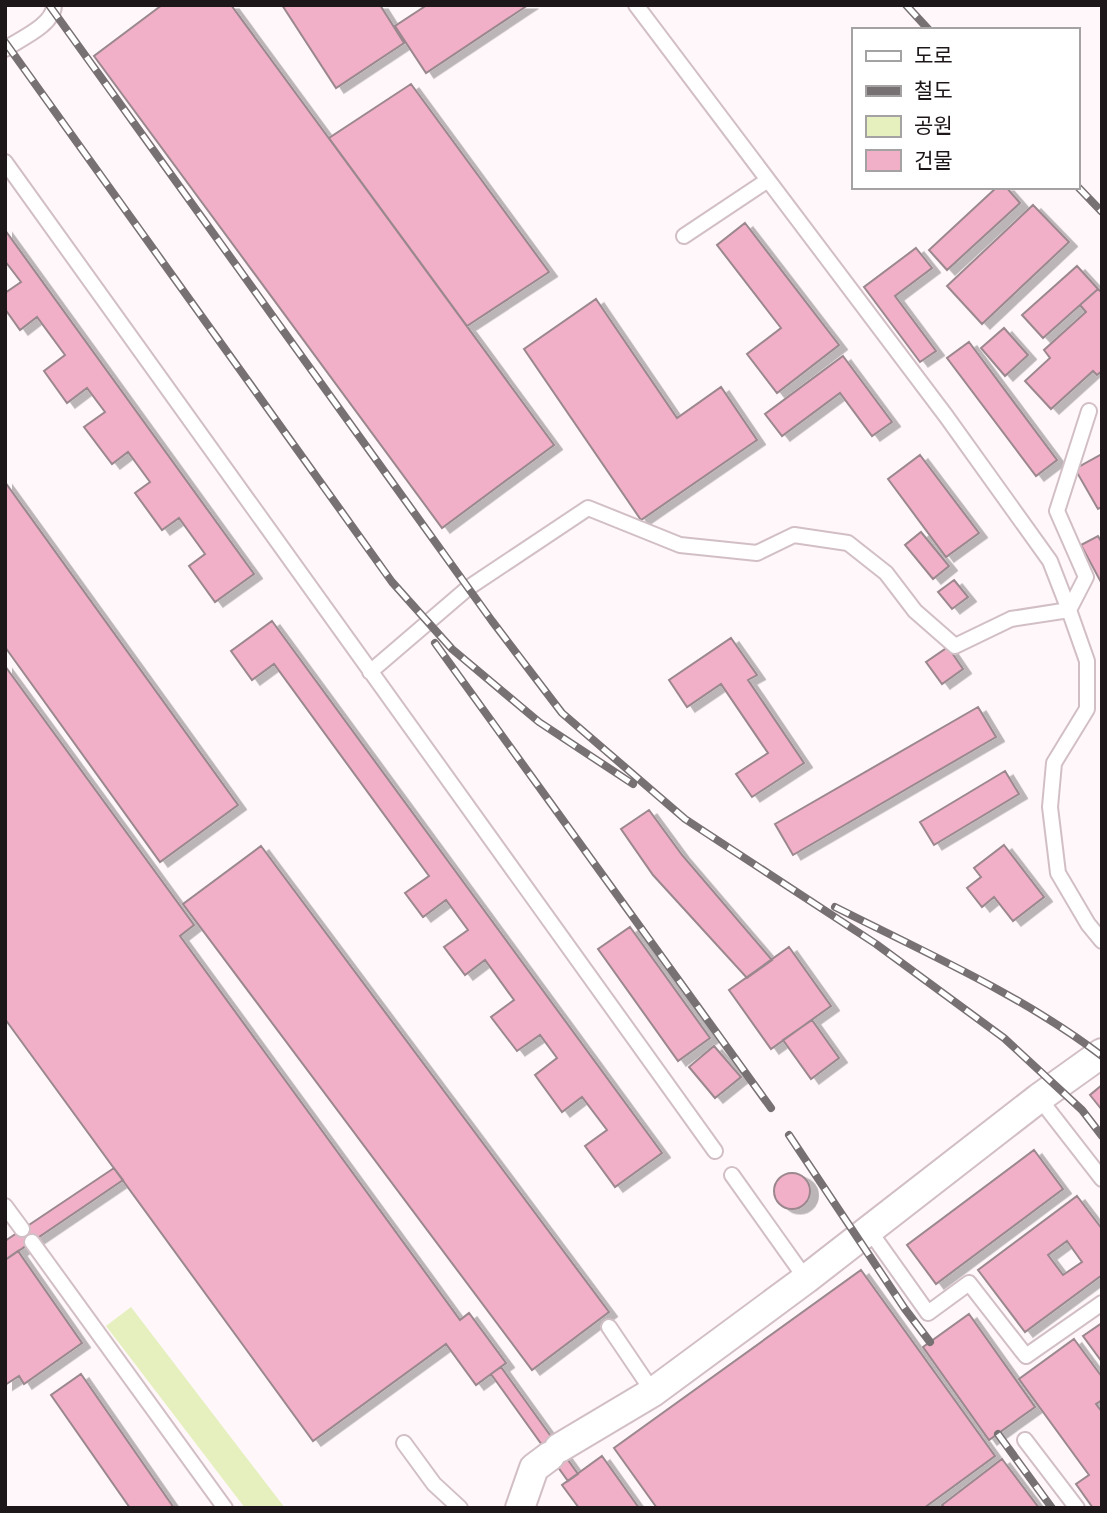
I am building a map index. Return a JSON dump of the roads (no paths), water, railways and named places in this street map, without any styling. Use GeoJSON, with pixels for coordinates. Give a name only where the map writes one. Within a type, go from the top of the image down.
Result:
{"type":"FeatureCollection","features":[{"type":"Feature","properties":{"kind":"street"},"geometry":{"type":"LineString","coordinates":[[520,1508],[534,1468],[554,1452],[653,1392],[1102,1053]]}},
{"type":"Feature","properties":{"kind":"lane"},"geometry":{"type":"LineString","coordinates":[[5,49],[47,22],[54,12],[54,5]]}},
{"type":"Feature","properties":{"kind":"lane"},"geometry":{"type":"LineString","coordinates":[[636,5],[946,416],[1050,561],[1087,661],[1087,709],[1054,763],[1050,807],[1058,873],[1088,924],[1102,941]]}},
{"type":"Feature","properties":{"kind":"lane"},"geometry":{"type":"LineString","coordinates":[[5,162],[715,1150]]}},
{"type":"Feature","properties":{"kind":"lane"},"geometry":{"type":"LineString","coordinates":[[684,236],[768,180]]}},
{"type":"Feature","properties":{"kind":"lane"},"geometry":{"type":"LineString","coordinates":[[1069,610],[1086,577],[1057,511],[1088,411]]}},
{"type":"Feature","properties":{"kind":"lane"},"geometry":{"type":"LineString","coordinates":[[370,672],[468,588],[588,508],[680,545],[757,553],[794,535],[848,543],[886,573],[915,611],[955,646],[1011,619],[1069,610]]}},
{"type":"Feature","properties":{"kind":"lane"},"geometry":{"type":"LineString","coordinates":[[1039,1098],[1102,1179]]}},
{"type":"Feature","properties":{"kind":"lane"},"geometry":{"type":"LineString","coordinates":[[732,1175],[806,1279]]}},
{"type":"Feature","properties":{"kind":"lane"},"geometry":{"type":"LineString","coordinates":[[5,1206],[15,1226]]}},
{"type":"Feature","properties":{"kind":"lane"},"geometry":{"type":"LineString","coordinates":[[869,1230],[928,1313],[969,1283],[1026,1356],[1102,1303]]}},
{"type":"Feature","properties":{"kind":"lane"},"geometry":{"type":"LineString","coordinates":[[32,1242],[225,1508]]}},
{"type":"Feature","properties":{"kind":"lane"},"geometry":{"type":"LineString","coordinates":[[609,1327],[653,1392]]}},
{"type":"Feature","properties":{"kind":"lane"},"geometry":{"type":"LineString","coordinates":[[1025,1440],[1077,1508]]}},
{"type":"Feature","properties":{"kind":"lane"},"geometry":{"type":"LineString","coordinates":[[404,1443],[434,1484],[460,1508]]}},
{"type":"Feature","properties":{"kind":"railway"},"geometry":{"type":"LineString","coordinates":[[49,5],[492,621],[562,713],[685,819],[876,944],[1004,1038],[1082,1110],[1102,1136]]}},
{"type":"Feature","properties":{"kind":"railway"},"geometry":{"type":"LineString","coordinates":[[906,5],[927,28]]}},
{"type":"Feature","properties":{"kind":"railway"},"geometry":{"type":"LineString","coordinates":[[5,42],[392,582],[452,649],[539,722],[633,784]]}},
{"type":"Feature","properties":{"kind":"railway"},"geometry":{"type":"LineString","coordinates":[[1079,188],[1102,212]]}},
{"type":"Feature","properties":{"kind":"railway"},"geometry":{"type":"LineString","coordinates":[[435,643],[771,1108]]}},
{"type":"Feature","properties":{"kind":"railway"},"geometry":{"type":"LineString","coordinates":[[835,907],[1006,994],[1102,1056]]}},
{"type":"Feature","properties":{"kind":"railway"},"geometry":{"type":"LineString","coordinates":[[789,1135],[930,1342]]}},
{"type":"Feature","properties":{"kind":"railway"},"geometry":{"type":"LineString","coordinates":[[998,1434],[1052,1508]]}}]}
